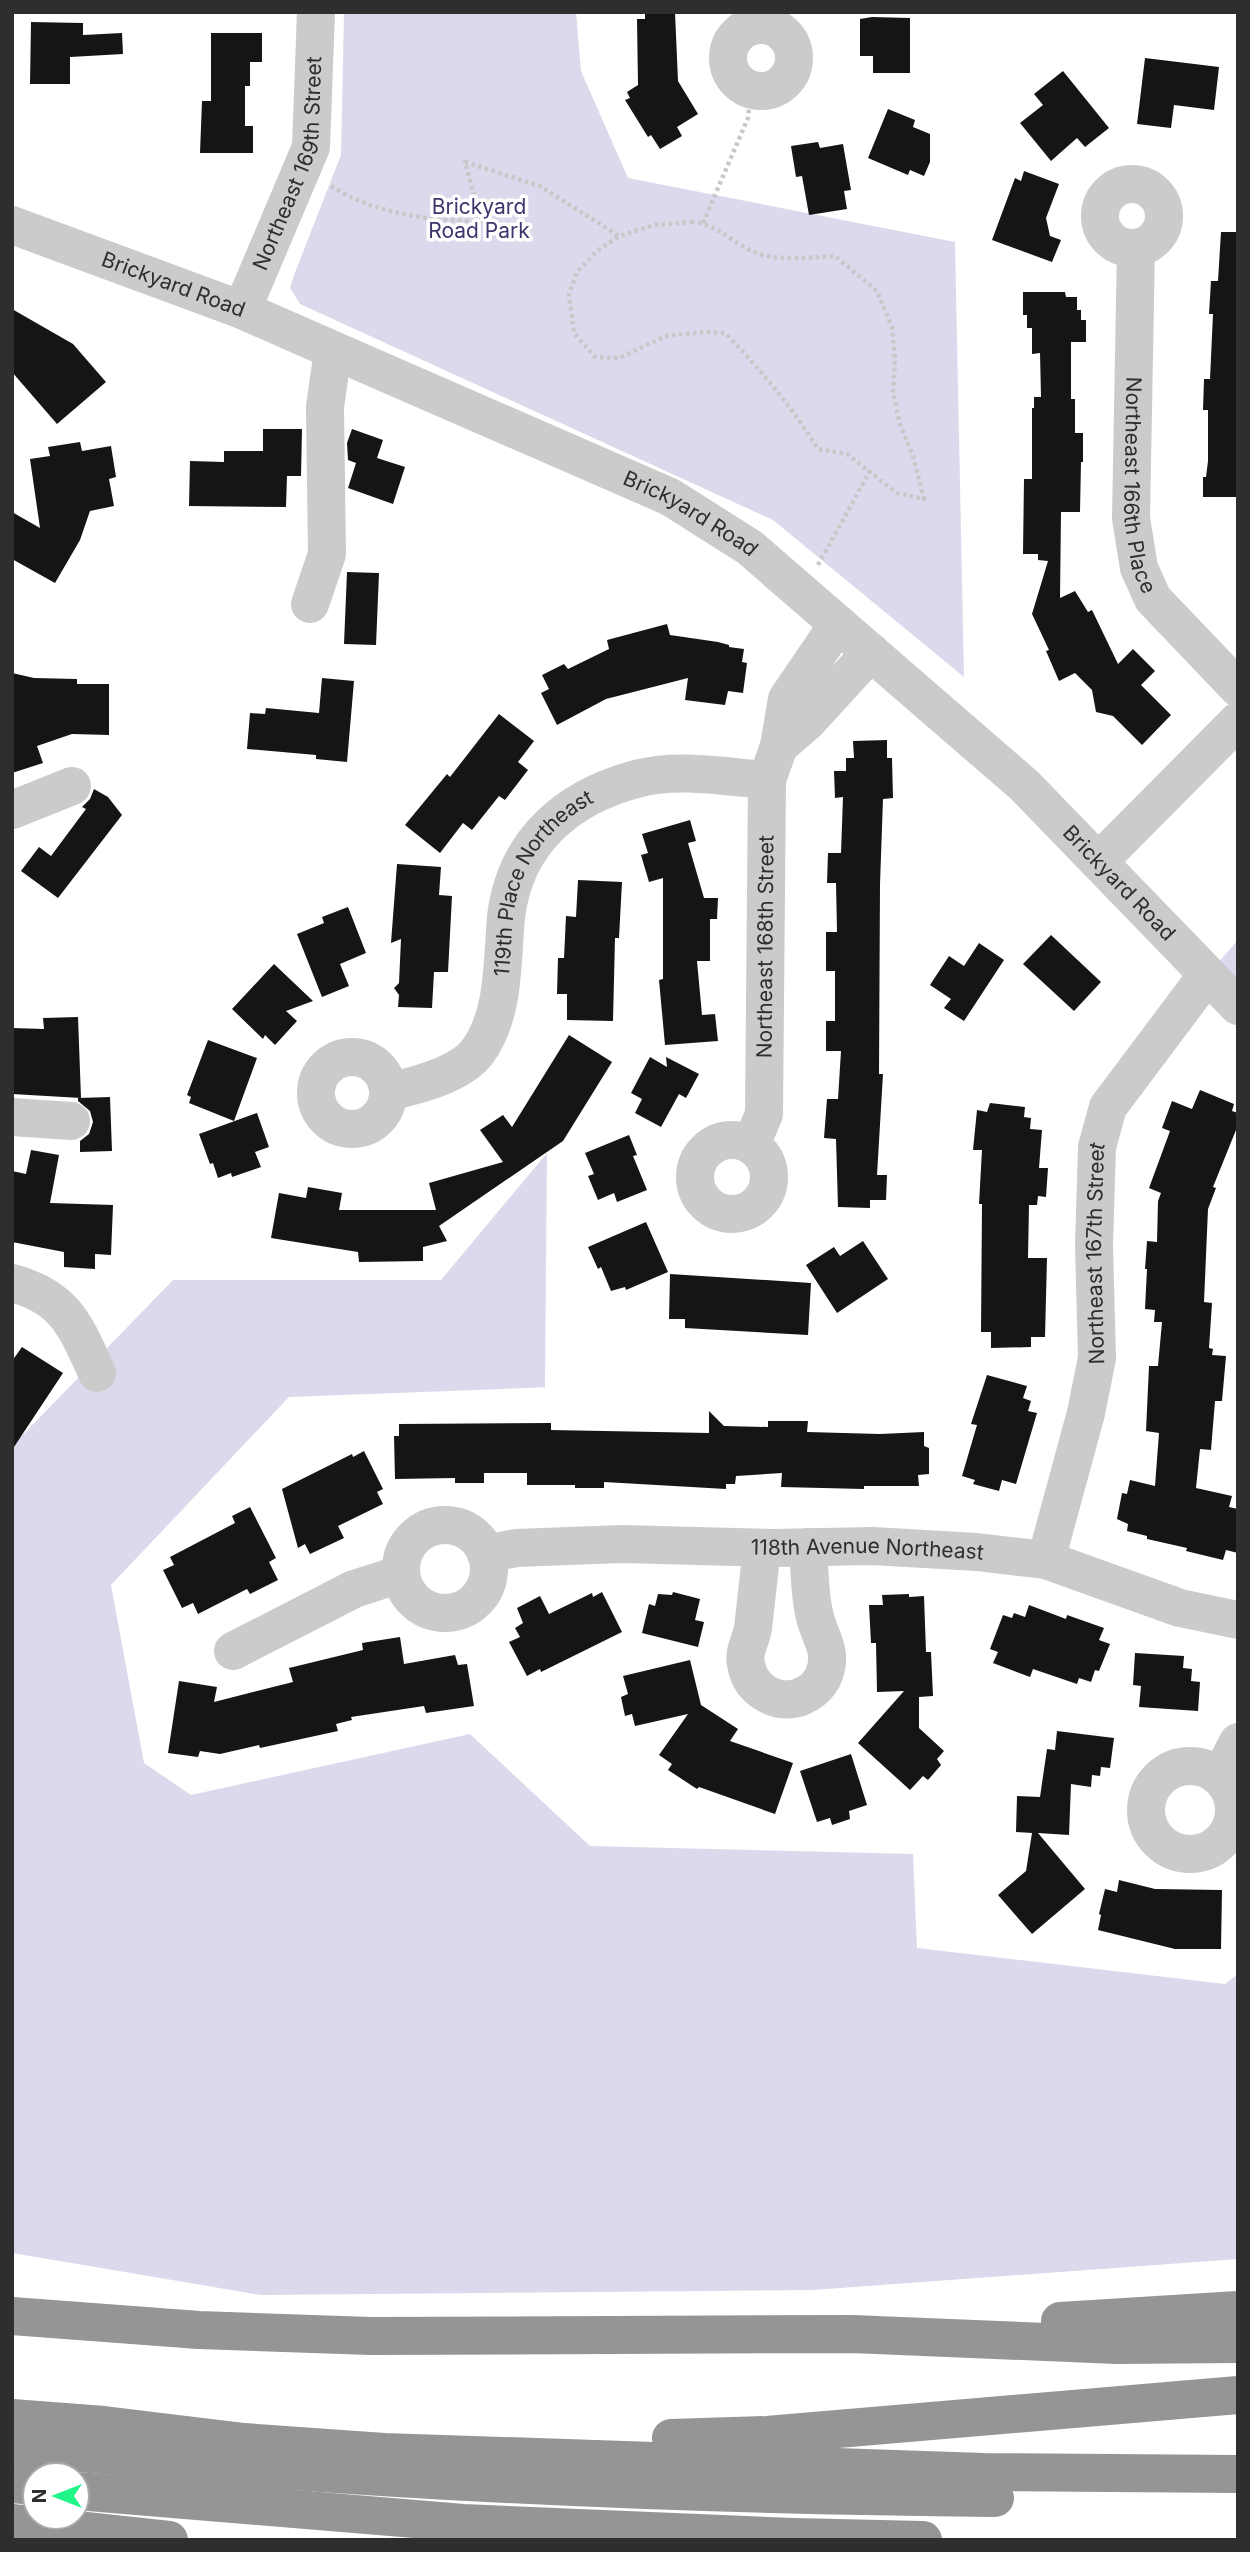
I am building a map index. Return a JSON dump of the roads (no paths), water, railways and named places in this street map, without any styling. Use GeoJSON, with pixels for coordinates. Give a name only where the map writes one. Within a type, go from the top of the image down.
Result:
{"type":"FeatureCollection","features":[{"type":"Feature","properties":{"kind":"highway"},"geometry":{"type":"LineString","coordinates":[[852,2334],[1238,2310]]}},
{"type":"Feature","properties":{"kind":"highway"},"geometry":{"type":"LineString","coordinates":[[12,2316],[199,2330],[371,2336],[852,2334],[1117,2345],[1238,2344]]}},
{"type":"Feature","properties":{"kind":"highway"},"geometry":{"type":"LineString","coordinates":[[384,2452],[450,2433],[603,2439],[767,2435],[1238,2395]]}},
{"type":"Feature","properties":{"kind":"highway"},"geometry":{"type":"LineString","coordinates":[[12,2418],[104,2425],[244,2442],[384,2452],[984,2472],[1238,2474]]}},
{"type":"Feature","properties":{"kind":"highway"},"geometry":{"type":"LineString","coordinates":[[12,2446],[279,2472],[592,2489],[784,2496],[1238,2498]]}},
{"type":"Feature","properties":{"kind":"highway"},"geometry":{"type":"LineString","coordinates":[[91,2492],[463,2523],[923,2540]]}},
{"type":"Feature","properties":{"kind":"highway"},"geometry":{"type":"LineString","coordinates":[[12,2523],[169,2540]]}},
{"type":"Feature","properties":{"kind":"street","name":"Northeast 169th Street"},"geometry":{"type":"LineString","coordinates":[[242,310],[311,147],[316,12]]}},
{"type":"Feature","properties":{"kind":"street"},"geometry":{"type":"LineString","coordinates":[[759,18],[781,31],[789,40],[793,51],[790,73],[773,89],[762,91],[751,90],[740,84],[733,76],[728,54],[731,42],[738,33],[759,18]]}},
{"type":"Feature","properties":{"kind":"street","name":"Brickyard Road"},"geometry":{"type":"LineString","coordinates":[[12,225],[242,310],[670,497],[749,547],[1024,785],[1238,1006]]}},
{"type":"Feature","properties":{"kind":"street","name":"Northeast 166th Place"},"geometry":{"type":"LineString","coordinates":[[1136,248],[1132,518],[1139,568],[1153,598],[1238,688]]}},
{"type":"Feature","properties":{"kind":"street"},"geometry":{"type":"LineString","coordinates":[[310,604],[327,554],[325,407],[333,350]]}},
{"type":"Feature","properties":{"kind":"street","name":"Northeast 168th Street"},"geometry":{"type":"LineString","coordinates":[[751,1145],[764,1114],[773,763],[787,699],[838,624]]}},
{"type":"Feature","properties":{"kind":"street"},"geometry":{"type":"LineString","coordinates":[[773,763],[871,652]]}},
{"type":"Feature","properties":{"kind":"street"},"geometry":{"type":"LineString","coordinates":[[1098,862],[1238,721]]}},
{"type":"Feature","properties":{"kind":"street","name":"119th Place Northeast"},"geometry":{"type":"LineString","coordinates":[[388,1092],[431,1082],[477,1053],[490,1030],[498,998],[507,914],[514,878],[537,838],[568,808],[600,792],[641,777],[773,763]]}},
{"type":"Feature","properties":{"kind":"street"},"geometry":{"type":"LineString","coordinates":[[12,810],[72,786]]}},
{"type":"Feature","properties":{"kind":"street","name":"Northeast 167th Street"},"geometry":{"type":"LineString","coordinates":[[1046,1560],[1086,1413],[1097,1358],[1094,1245],[1097,1147],[1108,1107],[1207,975]]}},
{"type":"Feature","properties":{"kind":"street"},"geometry":{"type":"LineString","coordinates":[[12,1117],[71,1121]]}},
{"type":"Feature","properties":{"kind":"street"},"geometry":{"type":"LineString","coordinates":[[12,1283],[27,1287],[57,1303],[77,1329],[97,1373]]}},
{"type":"Feature","properties":{"kind":"street"},"geometry":{"type":"LineString","coordinates":[[436,1525],[460,1528],[480,1543],[486,1554],[489,1566],[483,1590],[476,1600],[454,1612],[429,1610],[418,1604],[409,1595],[401,1574],[406,1547],[414,1537],[436,1525]]}},
{"type":"Feature","properties":{"kind":"street","name":"118th Avenue Northeast"},"geometry":{"type":"LineString","coordinates":[[486,1554],[516,1548],[622,1544],[762,1548],[872,1546],[977,1552],[1046,1560],[1180,1608],[1238,1620]]}},
{"type":"Feature","properties":{"kind":"street"},"geometry":{"type":"LineString","coordinates":[[762,1548],[752,1632],[745,1653],[746,1664],[749,1675],[762,1692],[782,1700],[806,1695],[816,1688],[827,1667],[825,1643],[814,1616],[808,1547]]}},
{"type":"Feature","properties":{"kind":"street"},"geometry":{"type":"LineString","coordinates":[[233,1651],[354,1589],[401,1574]]}},
{"type":"Feature","properties":{"kind":"street"},"geometry":{"type":"LineString","coordinates":[[1220,1777],[1238,1742]]}},
{"type":"Feature","properties":{"kind":"park label","name":"Brickyard Road Park"},"geometry":{"type":"Point","coordinates":[479,219]}}]}
